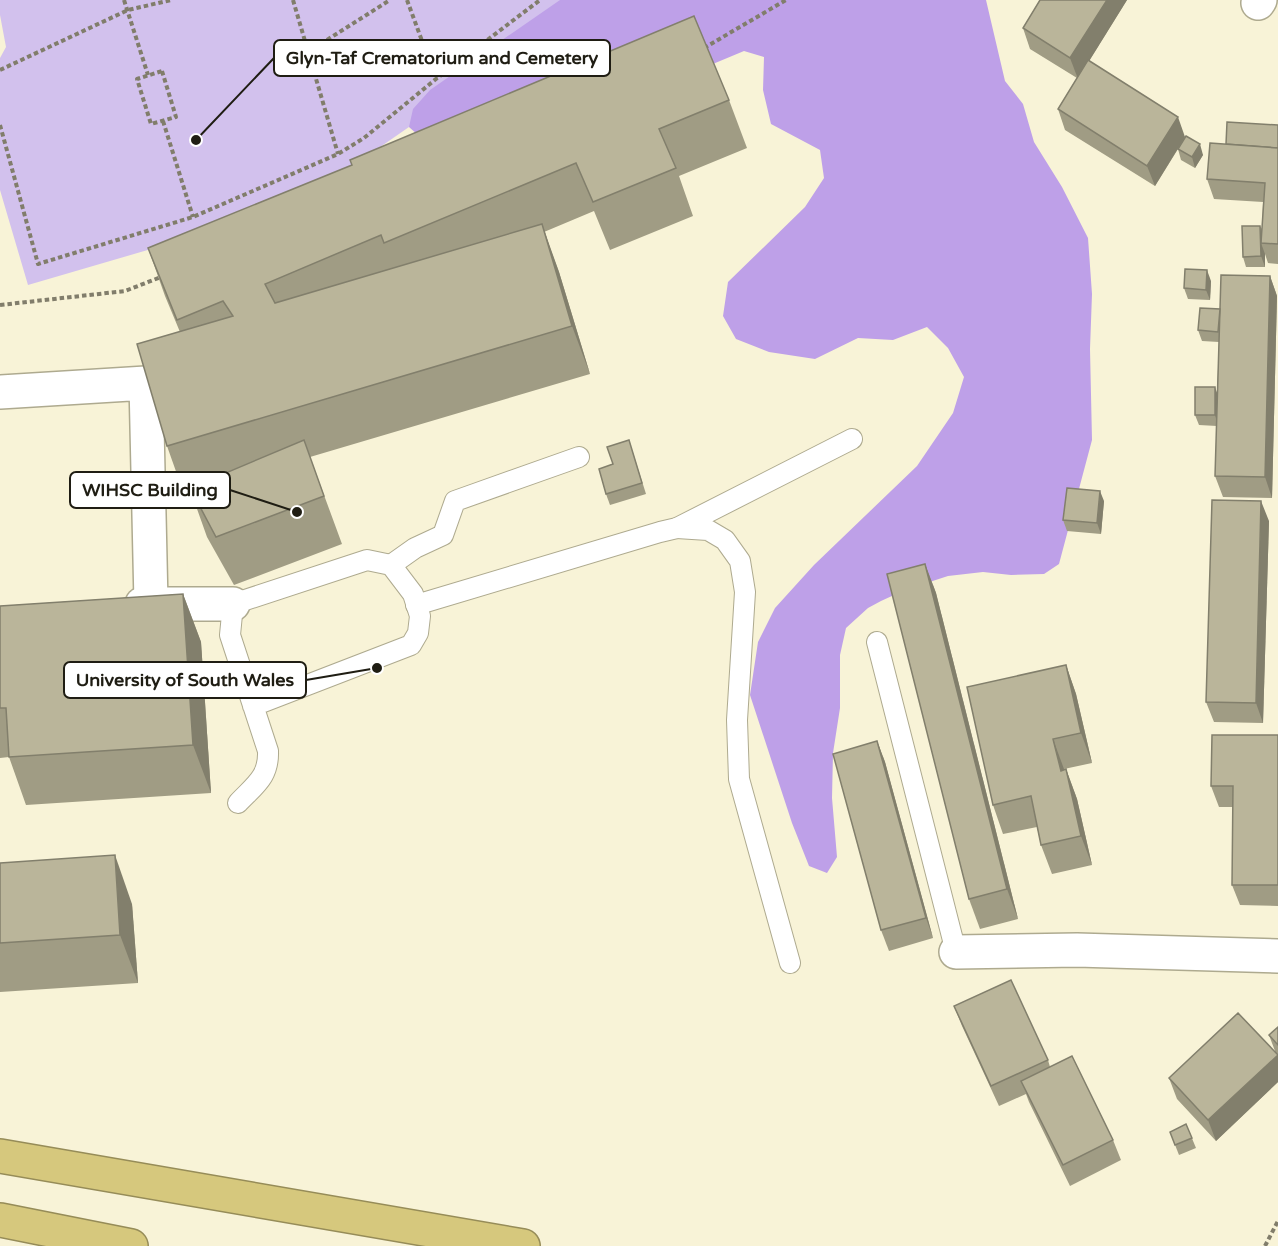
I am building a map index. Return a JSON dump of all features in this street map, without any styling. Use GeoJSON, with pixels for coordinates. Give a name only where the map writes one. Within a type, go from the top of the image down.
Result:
{"type":"FeatureCollection","features":[{"type":"Feature","properties":{"kind":"highway"},"geometry":{"type":"LineString","coordinates":[[0,1156],[523,1246]]}},
{"type":"Feature","properties":{"kind":"highway"},"geometry":{"type":"LineString","coordinates":[[0,1220],[131,1246]]}},
{"type":"Feature","properties":{"kind":"street"},"geometry":{"type":"LineString","coordinates":[[0,392],[146,383],[151,603]]}},
{"type":"Feature","properties":{"kind":"street"},"geometry":{"type":"LineString","coordinates":[[116,606],[151,603],[233,604]]}},
{"type":"Feature","properties":{"kind":"street"},"geometry":{"type":"LineString","coordinates":[[956,952],[1077,950],[1278,956]]}},
{"type":"Feature","properties":{"kind":"lane"},"geometry":{"type":"LineString","coordinates":[[416,604],[678,528],[852,439]]}},
{"type":"Feature","properties":{"kind":"lane"},"geometry":{"type":"LineString","coordinates":[[391,566],[415,548],[443,535],[455,501],[579,457]]}},
{"type":"Feature","properties":{"kind":"lane"},"geometry":{"type":"LineString","coordinates":[[678,528],[708,530],[725,540],[740,561],[745,592],[737,720],[739,779],[790,963]]}},
{"type":"Feature","properties":{"kind":"lane"},"geometry":{"type":"LineString","coordinates":[[238,803],[266,772],[268,751],[253,706],[230,635],[233,604],[366,560],[391,566],[413,594],[420,616],[418,633],[411,645],[253,706]]}},
{"type":"Feature","properties":{"kind":"lane"},"geometry":{"type":"LineString","coordinates":[[877,642],[956,952]]}},
{"type":"Feature","properties":{"kind":"path"},"geometry":{"type":"LineString","coordinates":[[124,0],[148,75]]}},
{"type":"Feature","properties":{"kind":"path"},"geometry":{"type":"LineString","coordinates":[[0,70],[128,10],[171,0]]}},
{"type":"Feature","properties":{"kind":"path"},"geometry":{"type":"LineString","coordinates":[[292,0],[338,154]]}},
{"type":"Feature","properties":{"kind":"path"},"geometry":{"type":"LineString","coordinates":[[308,52],[390,0]]}},
{"type":"Feature","properties":{"kind":"path"},"geometry":{"type":"LineString","coordinates":[[407,0],[436,79]]}},
{"type":"Feature","properties":{"kind":"path"},"geometry":{"type":"LineString","coordinates":[[0,125],[38,264],[193,217],[338,154],[364,138],[436,79],[540,0]]}},
{"type":"Feature","properties":{"kind":"path"},"geometry":{"type":"LineString","coordinates":[[698,51],[786,0]]}},
{"type":"Feature","properties":{"kind":"path"},"geometry":{"type":"LineString","coordinates":[[162,71],[176,117],[151,124],[137,79],[148,75],[162,71]]}},
{"type":"Feature","properties":{"kind":"path"},"geometry":{"type":"LineString","coordinates":[[163,121],[193,217]]}},
{"type":"Feature","properties":{"kind":"path"},"geometry":{"type":"LineString","coordinates":[[0,305],[125,291],[169,274]]}},
{"type":"Feature","properties":{"kind":"path"},"geometry":{"type":"LineString","coordinates":[[1265,1246],[1278,1221]]}},
{"type":"Feature","properties":{"kind":"shaded area"},"geometry":{"type":"Polygon","coordinates":[[[0,0],[683,0],[409,127],[373,152],[309,189],[199,235],[28,285],[0,190],[0,58],[6,47],[0,15],[0,0]]]}},
{"type":"Feature","properties":{"kind":"shaded area"},"geometry":{"type":"Polygon","coordinates":[[[560,0],[986,0],[1005,81],[1023,104],[1034,142],[1062,187],[1088,238],[1092,294],[1090,349],[1092,440],[1059,564],[1044,574],[1011,575],[983,572],[948,576],[905,590],[881,601],[868,608],[846,628],[840,655],[840,708],[833,753],[832,798],[837,857],[827,873],[809,866],[792,823],[750,695],[758,642],[775,608],[814,565],[917,466],[953,413],[964,377],[948,348],[927,327],[893,340],[858,338],[815,359],[769,352],[736,339],[723,316],[728,282],[805,207],[824,178],[820,150],[771,124],[763,90],[764,57],[744,51],[478,162],[427,143],[409,127],[413,109],[430,90],[560,0]]]}},
{"type":"Feature","properties":{"kind":"building"},"geometry":{"type":"Polygon","coordinates":[[[1040,0],[1107,0],[1070,58],[1023,28],[1040,0]]]}},
{"type":"Feature","properties":{"kind":"building"},"geometry":{"type":"Polygon","coordinates":[[[694,16],[729,100],[659,129],[676,168],[593,202],[576,163],[384,243],[381,235],[265,284],[275,303],[542,224],[572,326],[167,446],[137,344],[233,316],[223,301],[177,320],[148,248],[352,165],[350,160],[694,16]]]}},
{"type":"Feature","properties":{"kind":"building"},"geometry":{"type":"Polygon","coordinates":[[[1088,60],[1178,117],[1147,166],[1058,109],[1088,60]]]}},
{"type":"Feature","properties":{"kind":"building"},"geometry":{"type":"Polygon","coordinates":[[[1227,122],[1278,125],[1278,148],[1226,144],[1227,122]]]}},
{"type":"Feature","properties":{"kind":"building"},"geometry":{"type":"Polygon","coordinates":[[[1186,136],[1200,144],[1192,157],[1178,149],[1186,136]]]}},
{"type":"Feature","properties":{"kind":"building"},"geometry":{"type":"Polygon","coordinates":[[[1210,143],[1278,148],[1278,244],[1261,243],[1265,183],[1207,179],[1210,143]]]}},
{"type":"Feature","properties":{"kind":"building"},"geometry":{"type":"Polygon","coordinates":[[[1242,226],[1260,226],[1261,256],[1243,257],[1242,226]]]}},
{"type":"Feature","properties":{"kind":"building"},"geometry":{"type":"Polygon","coordinates":[[[1185,269],[1207,270],[1206,290],[1184,288],[1185,269]]]}},
{"type":"Feature","properties":{"kind":"building"},"geometry":{"type":"Polygon","coordinates":[[[1221,275],[1270,276],[1265,477],[1215,476],[1221,275]]]}},
{"type":"Feature","properties":{"kind":"building"},"geometry":{"type":"Polygon","coordinates":[[[1200,308],[1220,309],[1218,332],[1198,330],[1200,308]]]}},
{"type":"Feature","properties":{"kind":"building"},"geometry":{"type":"Polygon","coordinates":[[[1195,387],[1215,387],[1215,415],[1195,415],[1195,387]]]}},
{"type":"Feature","properties":{"kind":"building"},"geometry":{"type":"Polygon","coordinates":[[[304,440],[324,496],[216,537],[190,488],[304,440]]]}},
{"type":"Feature","properties":{"kind":"building"},"geometry":{"type":"Polygon","coordinates":[[[629,440],[642,483],[606,494],[599,469],[613,464],[607,447],[629,440]]]}},
{"type":"Feature","properties":{"kind":"building"},"geometry":{"type":"Polygon","coordinates":[[[1067,488],[1100,491],[1097,523],[1063,520],[1067,488]]]}},
{"type":"Feature","properties":{"kind":"building"},"geometry":{"type":"Polygon","coordinates":[[[1212,500],[1261,501],[1256,703],[1206,702],[1212,500]]]}},
{"type":"Feature","properties":{"kind":"building"},"geometry":{"type":"Polygon","coordinates":[[[925,564],[1007,889],[969,899],[887,574],[925,564]]]}},
{"type":"Feature","properties":{"kind":"building"},"geometry":{"type":"Polygon","coordinates":[[[183,594],[193,745],[9,757],[6,708],[0,708],[0,606],[183,594]]]}},
{"type":"Feature","properties":{"kind":"building"},"geometry":{"type":"Polygon","coordinates":[[[1066,665],[1081,733],[1053,739],[1061,771],[1066,769],[1081,836],[1041,845],[1031,796],[993,805],[967,687],[1066,665]]]}},
{"type":"Feature","properties":{"kind":"building"},"geometry":{"type":"Polygon","coordinates":[[[1212,735],[1278,735],[1278,885],[1232,885],[1233,786],[1211,786],[1212,735]]]}},
{"type":"Feature","properties":{"kind":"building"},"geometry":{"type":"Polygon","coordinates":[[[877,741],[926,918],[881,930],[833,754],[877,741]]]}},
{"type":"Feature","properties":{"kind":"building"},"geometry":{"type":"Polygon","coordinates":[[[115,855],[120,935],[0,943],[0,863],[115,855]]]}},
{"type":"Feature","properties":{"kind":"building"},"geometry":{"type":"Polygon","coordinates":[[[1011,980],[1048,1060],[991,1086],[954,1006],[1011,980]]]}},
{"type":"Feature","properties":{"kind":"building"},"geometry":{"type":"Polygon","coordinates":[[[1238,1013],[1278,1055],[1208,1120],[1169,1078],[1238,1013]]]}},
{"type":"Feature","properties":{"kind":"building"},"geometry":{"type":"Polygon","coordinates":[[[1278,1027],[1278,1045],[1269,1035],[1278,1027]]]}},
{"type":"Feature","properties":{"kind":"building"},"geometry":{"type":"Polygon","coordinates":[[[1072,1056],[1113,1140],[1063,1165],[1021,1081],[1072,1056]]]}},
{"type":"Feature","properties":{"kind":"building"},"geometry":{"type":"Polygon","coordinates":[[[1186,1124],[1192,1138],[1175,1145],[1170,1132],[1186,1124]]]}},
{"type":"Feature","properties":{"kind":"place","name":"Glyn-Taf Crematorium and Cemetery"},"geometry":{"type":"Point","coordinates":[196,140]}},
{"type":"Feature","properties":{"kind":"place","name":"WIHSC Building"},"geometry":{"type":"Point","coordinates":[297,512]}},
{"type":"Feature","properties":{"kind":"place","name":"University of South Wales"},"geometry":{"type":"Point","coordinates":[377,668]}}]}
